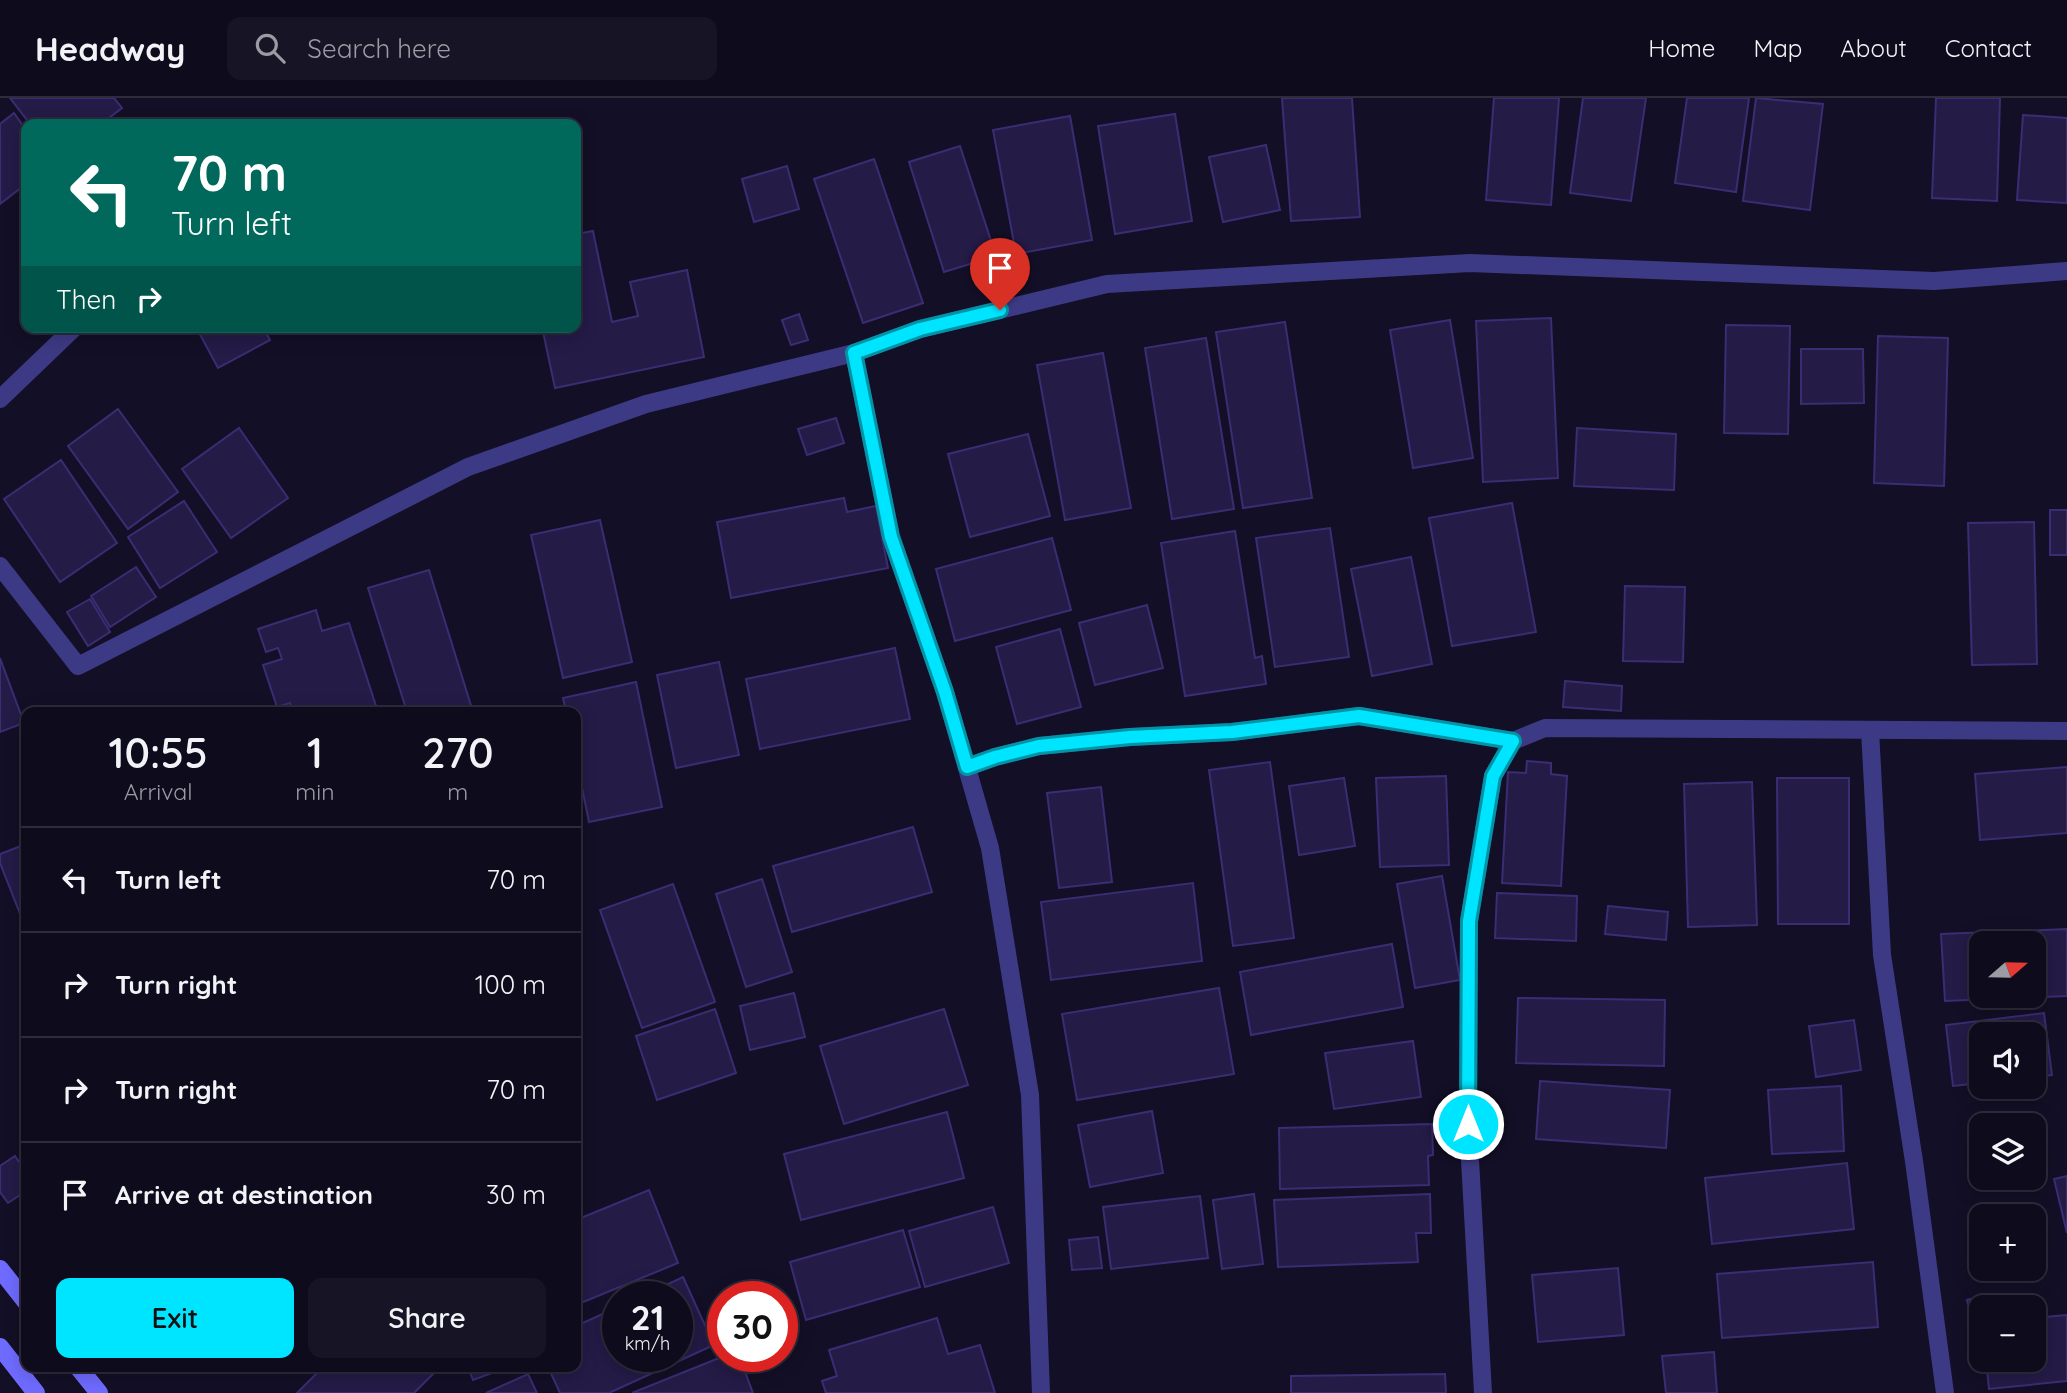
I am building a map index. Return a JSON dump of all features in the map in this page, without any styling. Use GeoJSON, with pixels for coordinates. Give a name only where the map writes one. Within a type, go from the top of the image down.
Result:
{"type":"FeatureCollection","features":[{"type":"Feature","properties":{"kind":"main road"},"geometry":{"type":"LineString","coordinates":[[0,1269],[21,1296]]}},
{"type":"Feature","properties":{"kind":"main road"},"geometry":{"type":"LineString","coordinates":[[0,1347],[36,1393]]}},
{"type":"Feature","properties":{"kind":"main road"},"geometry":{"type":"LineString","coordinates":[[82,1372],[99,1393]]}},
{"type":"Feature","properties":{"kind":"street"},"geometry":{"type":"LineString","coordinates":[[0,566],[78,666],[468,467],[646,404],[854,353],[920,329],[1107,284],[1470,263],[1934,281],[2067,271]]}},
{"type":"Feature","properties":{"kind":"street"},"geometry":{"type":"LineString","coordinates":[[0,399],[69,333]]}},
{"type":"Feature","properties":{"kind":"street"},"geometry":{"type":"LineString","coordinates":[[854,353],[891,537],[945,692],[990,848],[1030,1095],[1041,1393]]}},
{"type":"Feature","properties":{"kind":"street"},"geometry":{"type":"LineString","coordinates":[[967,767],[1039,746],[1130,737],[1232,732],[1359,716],[1513,741],[1545,728],[2067,731]]}},
{"type":"Feature","properties":{"kind":"street"},"geometry":{"type":"LineString","coordinates":[[1871,730],[1882,955],[1914,1161],[1945,1393]]}},
{"type":"Feature","properties":{"kind":"street"},"geometry":{"type":"LineString","coordinates":[[1483,1393],[1468,1124],[1469,921],[1493,776],[1513,741]]}},
{"type":"Feature","properties":{"kind":"building"},"geometry":{"type":"Polygon","coordinates":[[[10,98],[114,98],[122,108],[108,119],[26,119],[10,98]]]}},
{"type":"Feature","properties":{"kind":"building"},"geometry":{"type":"Polygon","coordinates":[[[1282,98],[1352,98],[1360,217],[1291,221],[1282,98]]]}},
{"type":"Feature","properties":{"kind":"building"},"geometry":{"type":"Polygon","coordinates":[[[1494,98],[1559,98],[1551,205],[1486,200],[1494,98]]]}},
{"type":"Feature","properties":{"kind":"building"},"geometry":{"type":"Polygon","coordinates":[[[1583,98],[1646,98],[1631,201],[1570,193],[1583,98]]]}},
{"type":"Feature","properties":{"kind":"building"},"geometry":{"type":"Polygon","coordinates":[[[1687,98],[1749,98],[1736,192],[1675,183],[1687,98]]]}},
{"type":"Feature","properties":{"kind":"building"},"geometry":{"type":"Polygon","coordinates":[[[1756,98],[1823,104],[1810,210],[1743,201],[1756,98]]]}},
{"type":"Feature","properties":{"kind":"building"},"geometry":{"type":"Polygon","coordinates":[[[1936,98],[2000,98],[1997,201],[1932,198],[1936,98]]]}},
{"type":"Feature","properties":{"kind":"building"},"geometry":{"type":"Polygon","coordinates":[[[14,113],[21,123],[21,188],[0,204],[0,124],[14,113]]]}},
{"type":"Feature","properties":{"kind":"building"},"geometry":{"type":"Polygon","coordinates":[[[1175,114],[1192,221],[1115,234],[1098,126],[1175,114]]]}},
{"type":"Feature","properties":{"kind":"building"},"geometry":{"type":"Polygon","coordinates":[[[2023,115],[2067,118],[2067,203],[2017,200],[2023,115]]]}},
{"type":"Feature","properties":{"kind":"building"},"geometry":{"type":"Polygon","coordinates":[[[1070,116],[1092,240],[1016,254],[993,130],[1070,116]]]}},
{"type":"Feature","properties":{"kind":"building"},"geometry":{"type":"Polygon","coordinates":[[[1266,145],[1280,210],[1223,222],[1209,157],[1266,145]]]}},
{"type":"Feature","properties":{"kind":"building"},"geometry":{"type":"Polygon","coordinates":[[[960,146],[996,256],[944,272],[909,162],[960,146]]]}},
{"type":"Feature","properties":{"kind":"building"},"geometry":{"type":"Polygon","coordinates":[[[874,159],[923,303],[863,323],[814,179],[874,159]]]}},
{"type":"Feature","properties":{"kind":"building"},"geometry":{"type":"Polygon","coordinates":[[[787,166],[799,209],[754,222],[742,179],[787,166]]]}},
{"type":"Feature","properties":{"kind":"building"},"geometry":{"type":"Polygon","coordinates":[[[593,231],[612,322],[638,316],[630,282],[687,270],[704,357],[555,388],[543,333],[581,333],[581,233],[593,231]]]}},
{"type":"Feature","properties":{"kind":"building"},"geometry":{"type":"Polygon","coordinates":[[[799,314],[808,340],[791,345],[782,320],[799,314]]]}},
{"type":"Feature","properties":{"kind":"building"},"geometry":{"type":"Polygon","coordinates":[[[1551,318],[1558,478],[1483,482],[1476,321],[1551,318]]]}},
{"type":"Feature","properties":{"kind":"building"},"geometry":{"type":"Polygon","coordinates":[[[1450,320],[1473,458],[1413,468],[1390,330],[1450,320]]]}},
{"type":"Feature","properties":{"kind":"building"},"geometry":{"type":"Polygon","coordinates":[[[1285,322],[1312,498],[1243,508],[1216,332],[1285,322]]]}},
{"type":"Feature","properties":{"kind":"building"},"geometry":{"type":"Polygon","coordinates":[[[1726,325],[1790,326],[1788,434],[1724,433],[1726,325]]]}},
{"type":"Feature","properties":{"kind":"building"},"geometry":{"type":"Polygon","coordinates":[[[199,333],[266,333],[270,340],[218,368],[199,333]]]}},
{"type":"Feature","properties":{"kind":"building"},"geometry":{"type":"Polygon","coordinates":[[[1878,336],[1948,338],[1944,486],[1874,483],[1878,336]]]}},
{"type":"Feature","properties":{"kind":"building"},"geometry":{"type":"Polygon","coordinates":[[[1206,338],[1234,509],[1172,519],[1145,348],[1206,338]]]}},
{"type":"Feature","properties":{"kind":"building"},"geometry":{"type":"Polygon","coordinates":[[[1801,349],[1863,349],[1864,403],[1801,404],[1801,349]]]}},
{"type":"Feature","properties":{"kind":"building"},"geometry":{"type":"Polygon","coordinates":[[[1103,353],[1131,508],[1065,520],[1037,365],[1103,353]]]}},
{"type":"Feature","properties":{"kind":"building"},"geometry":{"type":"Polygon","coordinates":[[[118,409],[178,492],[128,529],[68,446],[118,409]]]}},
{"type":"Feature","properties":{"kind":"building"},"geometry":{"type":"Polygon","coordinates":[[[836,418],[844,443],[807,455],[798,429],[836,418]]]}},
{"type":"Feature","properties":{"kind":"building"},"geometry":{"type":"Polygon","coordinates":[[[239,428],[288,498],[231,538],[182,469],[239,428]]]}},
{"type":"Feature","properties":{"kind":"building"},"geometry":{"type":"Polygon","coordinates":[[[1577,428],[1676,434],[1674,490],[1574,486],[1577,428]]]}},
{"type":"Feature","properties":{"kind":"building"},"geometry":{"type":"Polygon","coordinates":[[[1028,434],[1050,516],[970,537],[948,454],[1028,434]]]}},
{"type":"Feature","properties":{"kind":"building"},"geometry":{"type":"Polygon","coordinates":[[[61,460],[117,543],[60,582],[4,499],[61,460]]]}},
{"type":"Feature","properties":{"kind":"building"},"geometry":{"type":"Polygon","coordinates":[[[844,498],[847,512],[876,506],[888,568],[731,598],[717,522],[844,498]]]}},
{"type":"Feature","properties":{"kind":"building"},"geometry":{"type":"Polygon","coordinates":[[[184,501],[217,552],[160,588],[128,537],[184,501]]]}},
{"type":"Feature","properties":{"kind":"building"},"geometry":{"type":"Polygon","coordinates":[[[1512,503],[1536,632],[1452,646],[1429,518],[1512,503]]]}},
{"type":"Feature","properties":{"kind":"building"},"geometry":{"type":"Polygon","coordinates":[[[2050,510],[2067,510],[2067,555],[2050,555],[2050,510]]]}},
{"type":"Feature","properties":{"kind":"building"},"geometry":{"type":"Polygon","coordinates":[[[600,520],[632,662],[563,678],[531,535],[600,520]]]}},
{"type":"Feature","properties":{"kind":"building"},"geometry":{"type":"Polygon","coordinates":[[[2034,522],[2037,664],[1972,665],[1968,523],[2034,522]]]}},
{"type":"Feature","properties":{"kind":"building"},"geometry":{"type":"Polygon","coordinates":[[[1330,528],[1349,657],[1275,667],[1256,538],[1330,528]]]}},
{"type":"Feature","properties":{"kind":"building"},"geometry":{"type":"Polygon","coordinates":[[[1235,531],[1255,658],[1262,656],[1266,684],[1185,696],[1161,543],[1235,531]]]}},
{"type":"Feature","properties":{"kind":"building"},"geometry":{"type":"Polygon","coordinates":[[[1052,538],[1071,610],[955,641],[936,569],[1052,538]]]}},
{"type":"Feature","properties":{"kind":"building"},"geometry":{"type":"Polygon","coordinates":[[[1411,557],[1432,664],[1372,676],[1351,569],[1411,557]]]}},
{"type":"Feature","properties":{"kind":"building"},"geometry":{"type":"Polygon","coordinates":[[[136,567],[156,597],[110,627],[91,596],[136,567]]]}},
{"type":"Feature","properties":{"kind":"building"},"geometry":{"type":"Polygon","coordinates":[[[429,570],[471,707],[405,707],[368,588],[429,570]]]}},
{"type":"Feature","properties":{"kind":"building"},"geometry":{"type":"Polygon","coordinates":[[[1625,586],[1685,587],[1683,662],[1623,661],[1625,586]]]}},
{"type":"Feature","properties":{"kind":"building"},"geometry":{"type":"Polygon","coordinates":[[[90,599],[110,632],[88,646],[67,612],[90,599]]]}},
{"type":"Feature","properties":{"kind":"building"},"geometry":{"type":"Polygon","coordinates":[[[1147,605],[1163,668],[1095,685],[1079,623],[1147,605]]]}},
{"type":"Feature","properties":{"kind":"building"},"geometry":{"type":"Polygon","coordinates":[[[316,610],[322,631],[349,623],[376,707],[291,707],[290,703],[277,707],[263,665],[282,659],[278,648],[266,652],[258,629],[316,610]]]}},
{"type":"Feature","properties":{"kind":"building"},"geometry":{"type":"Polygon","coordinates":[[[1060,629],[1081,707],[1017,724],[996,647],[1060,629]]]}},
{"type":"Feature","properties":{"kind":"building"},"geometry":{"type":"Polygon","coordinates":[[[895,648],[910,719],[760,749],[746,679],[895,648]]]}},
{"type":"Feature","properties":{"kind":"building"},"geometry":{"type":"Polygon","coordinates":[[[0,658],[21,715],[21,724],[0,732],[0,658]]]}},
{"type":"Feature","properties":{"kind":"building"},"geometry":{"type":"Polygon","coordinates":[[[719,662],[739,755],[676,768],[657,675],[719,662]]]}},
{"type":"Feature","properties":{"kind":"building"},"geometry":{"type":"Polygon","coordinates":[[[1565,681],[1622,686],[1621,711],[1563,707],[1565,681]]]}},
{"type":"Feature","properties":{"kind":"building"},"geometry":{"type":"Polygon","coordinates":[[[636,682],[662,807],[589,822],[581,783],[581,707],[565,707],[563,698],[636,682]]]}},
{"type":"Feature","properties":{"kind":"building"},"geometry":{"type":"Polygon","coordinates":[[[1527,761],[1551,763],[1551,774],[1567,776],[1561,886],[1502,883],[1508,772],[1526,773],[1527,761]]]}},
{"type":"Feature","properties":{"kind":"building"},"geometry":{"type":"Polygon","coordinates":[[[1270,762],[1294,938],[1233,946],[1209,770],[1270,762]]]}},
{"type":"Feature","properties":{"kind":"building"},"geometry":{"type":"Polygon","coordinates":[[[2067,767],[2067,833],[1980,840],[1975,774],[2067,767]]]}},
{"type":"Feature","properties":{"kind":"building"},"geometry":{"type":"Polygon","coordinates":[[[1446,776],[1449,865],[1380,867],[1376,778],[1446,776]]]}},
{"type":"Feature","properties":{"kind":"building"},"geometry":{"type":"Polygon","coordinates":[[[1344,778],[1355,846],[1299,855],[1289,786],[1344,778]]]}},
{"type":"Feature","properties":{"kind":"building"},"geometry":{"type":"Polygon","coordinates":[[[1777,778],[1849,778],[1849,924],[1778,924],[1777,778]]]}},
{"type":"Feature","properties":{"kind":"building"},"geometry":{"type":"Polygon","coordinates":[[[1752,782],[1757,925],[1688,927],[1684,784],[1752,782]]]}},
{"type":"Feature","properties":{"kind":"building"},"geometry":{"type":"Polygon","coordinates":[[[1101,787],[1112,882],[1059,888],[1047,793],[1101,787]]]}},
{"type":"Feature","properties":{"kind":"building"},"geometry":{"type":"Polygon","coordinates":[[[913,827],[932,892],[792,932],[773,866],[913,827]]]}},
{"type":"Feature","properties":{"kind":"building"},"geometry":{"type":"Polygon","coordinates":[[[21,846],[21,916],[0,863],[0,854],[21,846]]]}},
{"type":"Feature","properties":{"kind":"building"},"geometry":{"type":"Polygon","coordinates":[[[1442,876],[1460,980],[1415,988],[1397,884],[1442,876]]]}},
{"type":"Feature","properties":{"kind":"building"},"geometry":{"type":"Polygon","coordinates":[[[762,879],[792,972],[746,987],[716,894],[762,879]]]}},
{"type":"Feature","properties":{"kind":"building"},"geometry":{"type":"Polygon","coordinates":[[[1193,883],[1202,961],[1051,980],[1041,902],[1193,883]]]}},
{"type":"Feature","properties":{"kind":"building"},"geometry":{"type":"Polygon","coordinates":[[[673,884],[715,1002],[642,1028],[600,910],[673,884]]]}},
{"type":"Feature","properties":{"kind":"building"},"geometry":{"type":"Polygon","coordinates":[[[1497,893],[1577,896],[1576,941],[1495,938],[1497,893]]]}},
{"type":"Feature","properties":{"kind":"building"},"geometry":{"type":"Polygon","coordinates":[[[1608,906],[1668,912],[1666,940],[1605,934],[1608,906]]]}},
{"type":"Feature","properties":{"kind":"building"},"geometry":{"type":"Polygon","coordinates":[[[2067,929],[2067,996],[2046,997],[2046,931],[2017,931],[2067,929]]]}},
{"type":"Feature","properties":{"kind":"building"},"geometry":{"type":"Polygon","coordinates":[[[1969,933],[1969,1000],[1945,1001],[1941,934],[1969,933]]]}},
{"type":"Feature","properties":{"kind":"building"},"geometry":{"type":"Polygon","coordinates":[[[1392,944],[1403,1007],[1251,1035],[1240,972],[1392,944]]]}},
{"type":"Feature","properties":{"kind":"building"},"geometry":{"type":"Polygon","coordinates":[[[1219,988],[1234,1074],[1077,1100],[1062,1014],[1219,988]]]}},
{"type":"Feature","properties":{"kind":"building"},"geometry":{"type":"Polygon","coordinates":[[[794,993],[805,1037],[750,1050],[740,1006],[794,993]]]}},
{"type":"Feature","properties":{"kind":"building"},"geometry":{"type":"Polygon","coordinates":[[[1518,998],[1665,1000],[1664,1066],[1516,1063],[1518,998]]]}},
{"type":"Feature","properties":{"kind":"building"},"geometry":{"type":"Polygon","coordinates":[[[715,1009],[736,1073],[657,1100],[636,1036],[715,1009]]]}},
{"type":"Feature","properties":{"kind":"building"},"geometry":{"type":"Polygon","coordinates":[[[944,1009],[968,1085],[844,1124],[820,1046],[944,1009]]]}},
{"type":"Feature","properties":{"kind":"building"},"geometry":{"type":"Polygon","coordinates":[[[2044,1013],[2045,1022],[1970,1022],[2044,1013]]]}},
{"type":"Feature","properties":{"kind":"building"},"geometry":{"type":"Polygon","coordinates":[[[1854,1020],[1861,1070],[1816,1077],[1809,1026],[1854,1020]]]}},
{"type":"Feature","properties":{"kind":"building"},"geometry":{"type":"Polygon","coordinates":[[[1969,1022],[1969,1084],[1953,1086],[1946,1025],[1969,1022]]]}},
{"type":"Feature","properties":{"kind":"building"},"geometry":{"type":"Polygon","coordinates":[[[2046,1028],[2052,1075],[2046,1076],[2046,1028]]]}},
{"type":"Feature","properties":{"kind":"building"},"geometry":{"type":"Polygon","coordinates":[[[1413,1041],[1421,1097],[1334,1109],[1325,1053],[1413,1041]]]}},
{"type":"Feature","properties":{"kind":"building"},"geometry":{"type":"Polygon","coordinates":[[[1540,1081],[1670,1090],[1666,1148],[1536,1139],[1540,1081]]]}},
{"type":"Feature","properties":{"kind":"building"},"geometry":{"type":"Polygon","coordinates":[[[1841,1086],[1844,1151],[1772,1154],[1768,1090],[1841,1086]]]}},
{"type":"Feature","properties":{"kind":"building"},"geometry":{"type":"Polygon","coordinates":[[[1152,1111],[1163,1173],[1090,1187],[1078,1125],[1152,1111]]]}},
{"type":"Feature","properties":{"kind":"building"},"geometry":{"type":"Polygon","coordinates":[[[947,1112],[964,1178],[801,1220],[784,1154],[947,1112]]]}},
{"type":"Feature","properties":{"kind":"building"},"geometry":{"type":"Polygon","coordinates":[[[1432,1124],[1433,1155],[1428,1156],[1429,1185],[1280,1189],[1279,1128],[1432,1124]]]}},
{"type":"Feature","properties":{"kind":"building"},"geometry":{"type":"Polygon","coordinates":[[[15,1156],[21,1165],[21,1194],[8,1203],[0,1192],[0,1166],[15,1156]]]}},
{"type":"Feature","properties":{"kind":"building"},"geometry":{"type":"Polygon","coordinates":[[[1847,1163],[1854,1229],[1712,1244],[1705,1178],[1847,1163]]]}},
{"type":"Feature","properties":{"kind":"building"},"geometry":{"type":"Polygon","coordinates":[[[2067,1176],[2067,1233],[2054,1179],[2067,1176]]]}},
{"type":"Feature","properties":{"kind":"building"},"geometry":{"type":"Polygon","coordinates":[[[649,1190],[678,1263],[634,1281],[602,1281],[602,1294],[581,1303],[581,1218],[649,1190]]]}},
{"type":"Feature","properties":{"kind":"building"},"geometry":{"type":"Polygon","coordinates":[[[1254,1194],[1263,1264],[1222,1269],[1213,1200],[1254,1194]]]}},
{"type":"Feature","properties":{"kind":"building"},"geometry":{"type":"Polygon","coordinates":[[[1430,1194],[1431,1233],[1416,1233],[1418,1262],[1278,1267],[1274,1200],[1430,1194]]]}},
{"type":"Feature","properties":{"kind":"building"},"geometry":{"type":"Polygon","coordinates":[[[1200,1196],[1208,1258],[1111,1269],[1103,1207],[1200,1196]]]}},
{"type":"Feature","properties":{"kind":"building"},"geometry":{"type":"Polygon","coordinates":[[[993,1207],[1009,1263],[925,1287],[909,1231],[993,1207]]]}},
{"type":"Feature","properties":{"kind":"building"},"geometry":{"type":"Polygon","coordinates":[[[903,1230],[920,1287],[806,1320],[798,1281],[795,1281],[790,1262],[903,1230]]]}},
{"type":"Feature","properties":{"kind":"building"},"geometry":{"type":"Polygon","coordinates":[[[1098,1237],[1102,1268],[1072,1270],[1069,1240],[1098,1237]]]}},
{"type":"Feature","properties":{"kind":"building"},"geometry":{"type":"Polygon","coordinates":[[[1873,1262],[1878,1327],[1722,1338],[1717,1274],[1873,1262]]]}},
{"type":"Feature","properties":{"kind":"building"},"geometry":{"type":"Polygon","coordinates":[[[1618,1268],[1624,1335],[1538,1342],[1532,1275],[1618,1268]]]}},
{"type":"Feature","properties":{"kind":"building"},"geometry":{"type":"Polygon","coordinates":[[[693,1299],[707,1330],[707,1348],[693,1355],[693,1299]]]}},
{"type":"Feature","properties":{"kind":"building"},"geometry":{"type":"Polygon","coordinates":[[[602,1314],[602,1372],[655,1372],[609,1393],[560,1393],[550,1372],[581,1372],[581,1324],[602,1314]]]}},
{"type":"Feature","properties":{"kind":"building"},"geometry":{"type":"Polygon","coordinates":[[[2067,1315],[2067,1381],[1989,1389],[1987,1372],[2046,1372],[2046,1317],[2067,1315]]]}},
{"type":"Feature","properties":{"kind":"building"},"geometry":{"type":"Polygon","coordinates":[[[937,1318],[948,1354],[980,1345],[995,1393],[826,1393],[822,1381],[837,1376],[829,1350],[937,1318]]]}},
{"type":"Feature","properties":{"kind":"building"},"geometry":{"type":"Polygon","coordinates":[[[1714,1352],[1717,1393],[1666,1393],[1662,1356],[1714,1352]]]}},
{"type":"Feature","properties":{"kind":"building"},"geometry":{"type":"Polygon","coordinates":[[[707,1363],[707,1372],[745,1372],[753,1393],[632,1393],[684,1372],[693,1372],[693,1368],[707,1363]]]}},
{"type":"Feature","properties":{"kind":"building"},"geometry":{"type":"Polygon","coordinates":[[[314,1372],[435,1372],[414,1393],[297,1393],[316,1374],[314,1372]]]}},
{"type":"Feature","properties":{"kind":"building"},"geometry":{"type":"Polygon","coordinates":[[[470,1372],[495,1372],[473,1380],[470,1372]]]}},
{"type":"Feature","properties":{"kind":"building"},"geometry":{"type":"Polygon","coordinates":[[[528,1374],[537,1393],[486,1393],[528,1374]]]}},
{"type":"Feature","properties":{"kind":"building"},"geometry":{"type":"Polygon","coordinates":[[[1445,1374],[1446,1393],[1291,1393],[1291,1376],[1445,1374]]]}},
{"type":"Feature","properties":{"kind":"route"},"geometry":{"type":"LineString","coordinates":[[1000,310],[920,329],[854,353],[891,537],[945,692],[967,767],[1039,746],[1130,737],[1232,732],[1359,716],[1513,741],[1493,776],[1469,921],[1468,1124]]}}]}
